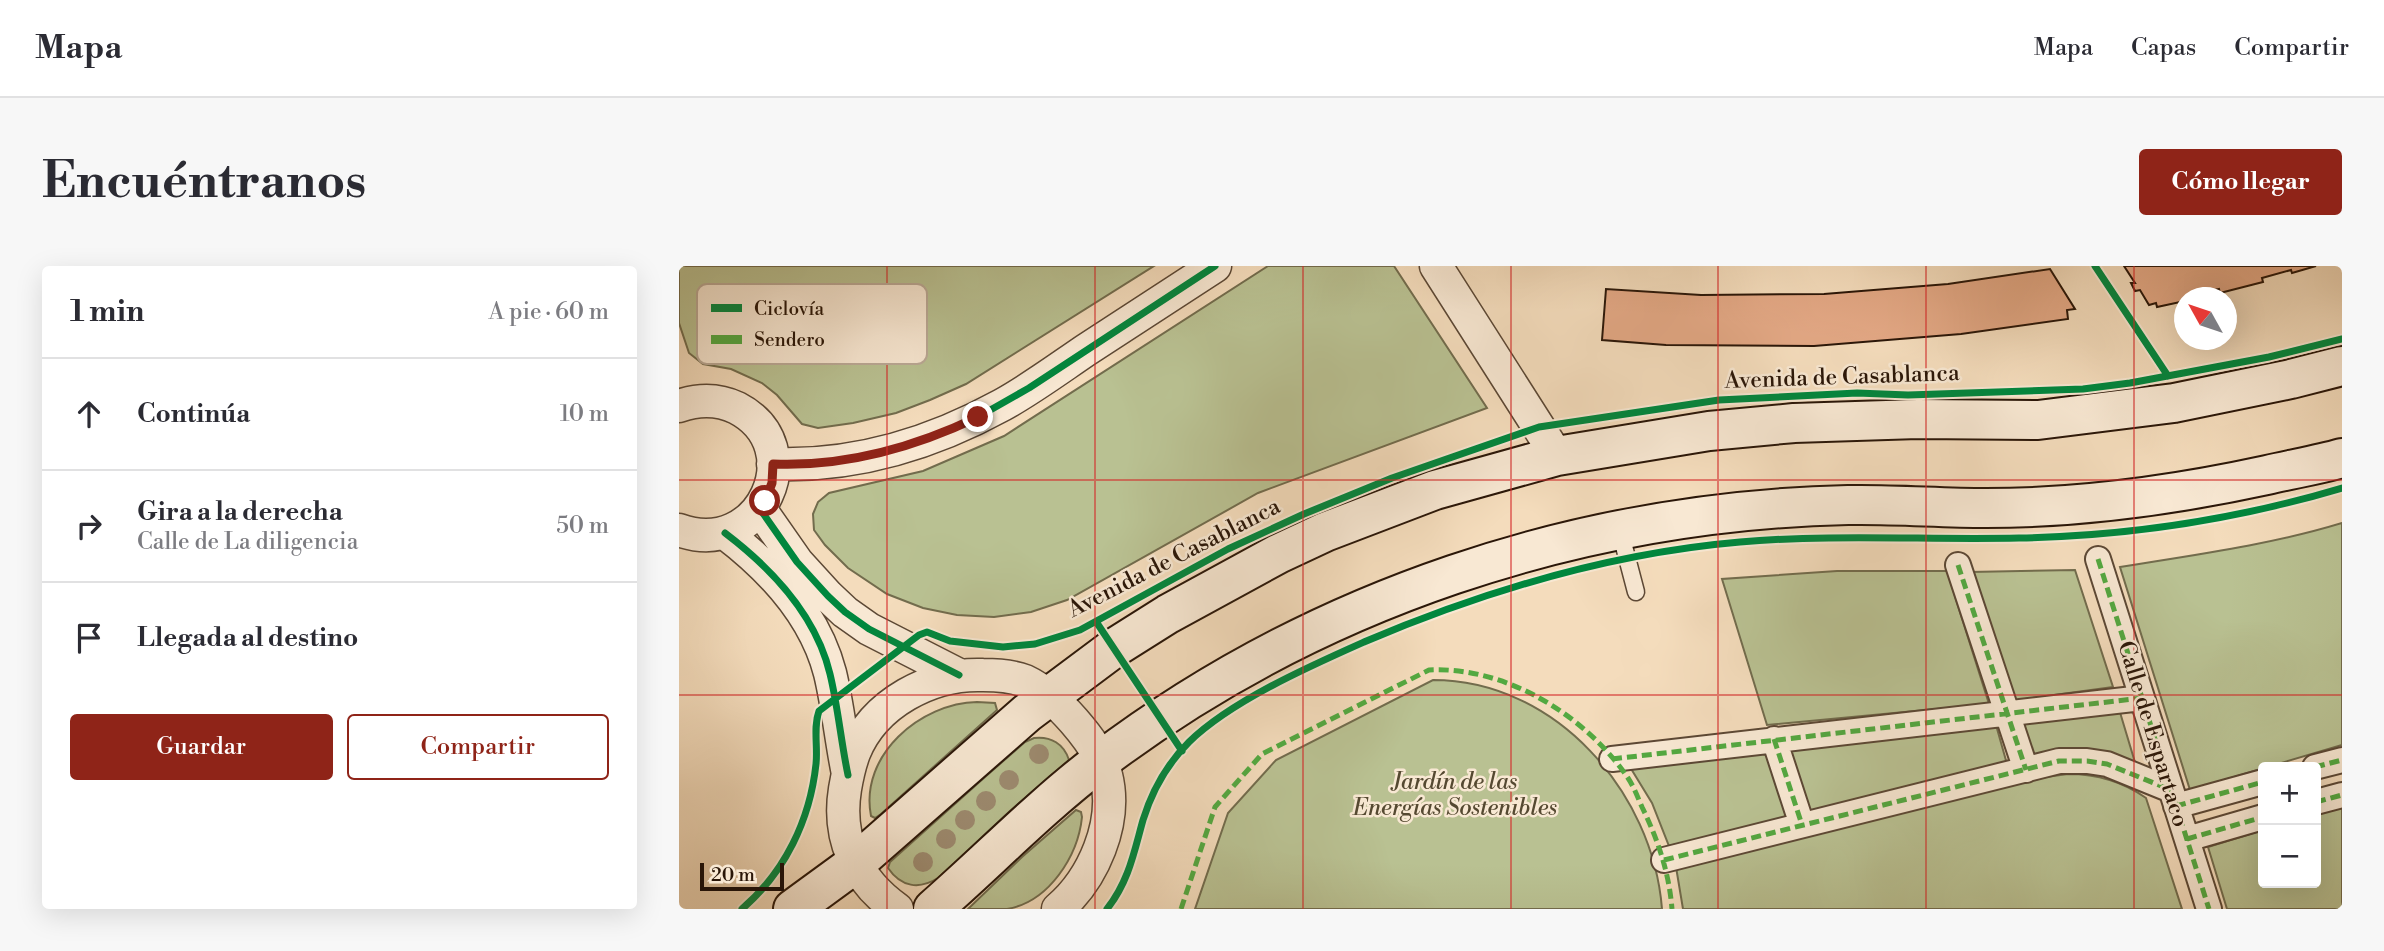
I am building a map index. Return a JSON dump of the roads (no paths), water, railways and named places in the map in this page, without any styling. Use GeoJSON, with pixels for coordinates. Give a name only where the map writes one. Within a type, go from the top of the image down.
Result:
{"type":"FeatureCollection","features":[{"type":"Feature","properties":{"kind":"main road","name":"Avenida de Casablanca"},"geometry":{"type":"LineString","coordinates":[[793,909],[856,863],[1048,695],[1114,648],[1168,614],[1278,554],[1325,532],[1435,490],[1557,456],[1709,431],[1794,423],[1918,419],[2038,420],[2174,403],[2342,366]]}},
{"type":"Feature","properties":{"kind":"main road"},"geometry":{"type":"LineString","coordinates":[[933,909],[1059,795],[1101,761],[1208,689],[1266,655],[1327,625],[1479,565],[1620,528],[1675,519],[1766,509],[1850,505],[1988,508],[2140,499],[2230,483],[2342,458]]}},
{"type":"Feature","properties":{"kind":"street"},"geometry":{"type":"LineString","coordinates":[[773,464],[818,464],[869,456],[916,443],[954,428],[1004,404],[1215,266]]}},
{"type":"Feature","properties":{"kind":"street"},"geometry":{"type":"LineString","coordinates":[[1436,266],[1557,456]]}},
{"type":"Feature","properties":{"kind":"street"},"geometry":{"type":"LineString","coordinates":[[679,406],[705,400],[719,401],[742,411],[761,429],[772,452],[773,464],[769,493],[759,509],[744,524],[725,533],[710,536],[679,530]]}},
{"type":"Feature","properties":{"kind":"street"},"geometry":{"type":"LineString","coordinates":[[759,509],[797,562],[845,612],[869,629],[959,676]]}},
{"type":"Feature","properties":{"kind":"street"},"geometry":{"type":"LineString","coordinates":[[725,533],[752,555],[785,589],[816,637],[830,672],[848,775]]}},
{"type":"Feature","properties":{"kind":"street","name":"Calle de Espartaco"},"geometry":{"type":"LineString","coordinates":[[2098,559],[2209,909]]}},
{"type":"Feature","properties":{"kind":"street"},"geometry":{"type":"LineString","coordinates":[[1958,565],[2027,770]]}},
{"type":"Feature","properties":{"kind":"street"},"geometry":{"type":"LineString","coordinates":[[897,909],[880,894],[856,863],[845,840],[843,821],[848,775],[854,754],[862,738],[892,705],[918,688],[943,678],[1000,676],[1021,680],[1048,695],[1084,732],[1106,774],[1109,807],[1105,830],[1089,873],[1077,891],[1058,909]]}},
{"type":"Feature","properties":{"kind":"street"},"geometry":{"type":"LineString","coordinates":[[1612,759],[2142,698]]}},
{"type":"Feature","properties":{"kind":"street"},"geometry":{"type":"LineString","coordinates":[[1774,739],[1802,825]]}},
{"type":"Feature","properties":{"kind":"street"},"geometry":{"type":"LineString","coordinates":[[2321,765],[2342,760]]}},
{"type":"Feature","properties":{"kind":"street"},"geometry":{"type":"LineString","coordinates":[[1664,860],[2059,761],[2107,764],[2173,798],[2258,783]]}},
{"type":"Feature","properties":{"kind":"street"},"geometry":{"type":"LineString","coordinates":[[2321,801],[2342,795]]}},
{"type":"Feature","properties":{"kind":"street"},"geometry":{"type":"LineString","coordinates":[[2187,839],[2258,818]]}},
{"type":"Feature","properties":{"kind":"lane"},"geometry":{"type":"LineString","coordinates":[[1620,528],[1636,592]]}},
{"type":"Feature","properties":{"kind":"park label","name":"Jardín de las Energías Sostenibles"},"geometry":{"type":"Point","coordinates":[1455,795]}}]}
